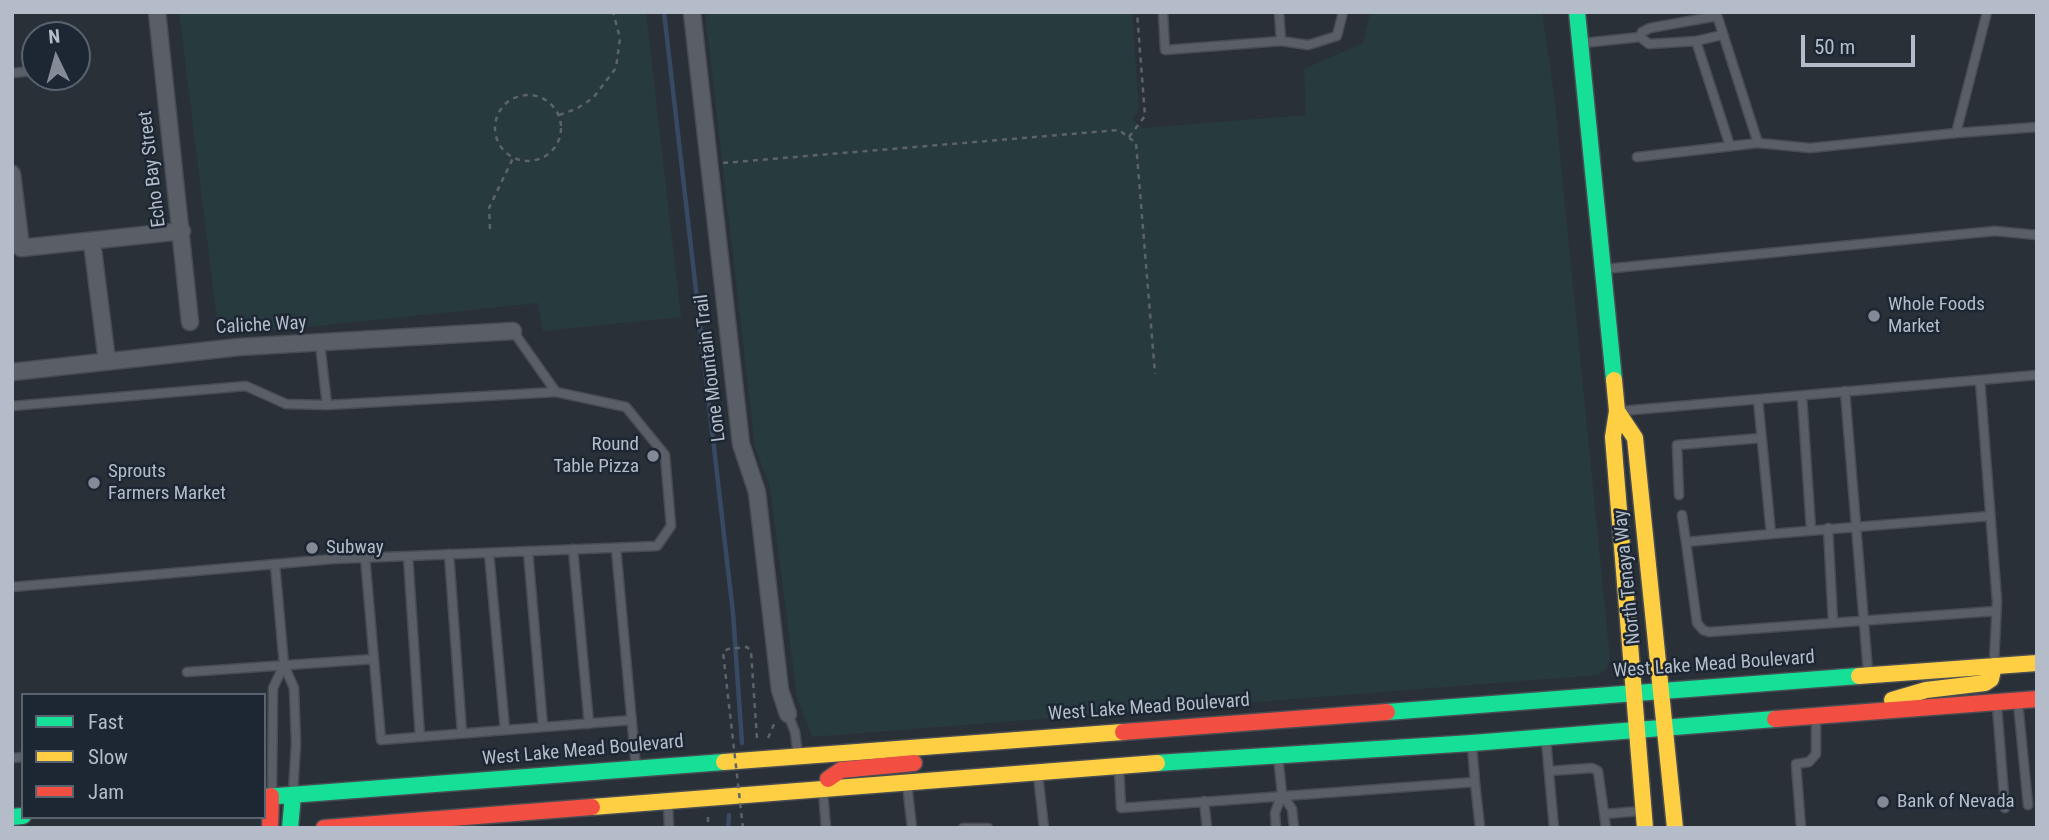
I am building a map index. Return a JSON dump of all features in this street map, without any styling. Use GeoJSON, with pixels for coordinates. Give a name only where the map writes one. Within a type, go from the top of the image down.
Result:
{"type":"FeatureCollection","features":[{"type":"Feature","properties":{"kind":"main road","name":"North Tenaya Way"},"geometry":{"type":"LineString","coordinates":[[1577,12],[1617,411],[1613,436],[1645,828]]}},
{"type":"Feature","properties":{"kind":"main road","name":"North Tenaya Way"},"geometry":{"type":"LineString","coordinates":[[1617,411],[1635,438],[1675,828]]}},
{"type":"Feature","properties":{"kind":"main road","name":"West Lake Mead Boulevard"},"geometry":{"type":"LineString","coordinates":[[268,797],[793,755],[2037,663]]}},
{"type":"Feature","properties":{"kind":"main road"},"geometry":{"type":"LineString","coordinates":[[1844,714],[1926,690],[1985,683],[1991,679],[1994,666]]}},
{"type":"Feature","properties":{"kind":"main road"},"geometry":{"type":"LineString","coordinates":[[1996,703],[2010,683],[2037,677]]}},
{"type":"Feature","properties":{"kind":"main road"},"geometry":{"type":"LineString","coordinates":[[324,828],[472,822],[667,800],[1278,753],[1637,731],[2037,699]]}},
{"type":"Feature","properties":{"kind":"main road"},"geometry":{"type":"LineString","coordinates":[[1275,720],[1278,753]]}},
{"type":"Feature","properties":{"kind":"main road"},"geometry":{"type":"LineString","coordinates":[[823,788],[832,775],[841,770],[916,762],[974,742]]}},
{"type":"Feature","properties":{"kind":"main road"},"geometry":{"type":"LineString","coordinates":[[667,800],[694,784],[809,774],[811,764],[793,755]]}},
{"type":"Feature","properties":{"kind":"main road"},"geometry":{"type":"LineString","coordinates":[[472,822],[472,807],[476,801],[508,796],[570,774]]}},
{"type":"Feature","properties":{"kind":"main road"},"geometry":{"type":"LineString","coordinates":[[290,828],[293,795]]}},
{"type":"Feature","properties":{"kind":"main road"},"geometry":{"type":"LineString","coordinates":[[268,797],[270,828]]}},
{"type":"Feature","properties":{"kind":"street","name":"Echo Bay Street"},"geometry":{"type":"LineString","coordinates":[[157,12],[190,322]]}},
{"type":"Feature","properties":{"kind":"street","name":"Lone Mountain Trail"},"geometry":{"type":"LineString","coordinates":[[692,12],[741,444],[757,492],[784,716]]}},
{"type":"Feature","properties":{"kind":"street"},"geometry":{"type":"LineString","coordinates":[[12,174],[20,248],[182,232]]}},
{"type":"Feature","properties":{"kind":"street"},"geometry":{"type":"LineString","coordinates":[[92,242],[107,362]]}},
{"type":"Feature","properties":{"kind":"street","name":"Caliche Way"},"geometry":{"type":"LineString","coordinates":[[12,372],[239,347],[513,331]]}},
{"type":"Feature","properties":{"kind":"lane"},"geometry":{"type":"LineString","coordinates":[[1163,12],[1165,50],[1281,41],[1308,45],[1337,37],[1343,12]]}},
{"type":"Feature","properties":{"kind":"lane"},"geometry":{"type":"LineString","coordinates":[[1279,12],[1281,41]]}},
{"type":"Feature","properties":{"kind":"lane"},"geometry":{"type":"LineString","coordinates":[[1955,133],[1987,12]]}},
{"type":"Feature","properties":{"kind":"lane"},"geometry":{"type":"LineString","coordinates":[[1580,43],[1640,37],[1645,30],[1716,14],[1758,143]]}},
{"type":"Feature","properties":{"kind":"lane"},"geometry":{"type":"LineString","coordinates":[[1663,26],[1664,43]]}},
{"type":"Feature","properties":{"kind":"lane"},"geometry":{"type":"LineString","coordinates":[[1640,37],[1644,43],[1664,43],[1722,35]]}},
{"type":"Feature","properties":{"kind":"lane"},"geometry":{"type":"LineString","coordinates":[[1696,40],[1730,146]]}},
{"type":"Feature","properties":{"kind":"lane"},"geometry":{"type":"LineString","coordinates":[[1637,157],[1758,143],[1810,148],[2037,127]]}},
{"type":"Feature","properties":{"kind":"lane"},"geometry":{"type":"LineString","coordinates":[[1602,270],[1995,231],[2037,236]]}},
{"type":"Feature","properties":{"kind":"lane"},"geometry":{"type":"LineString","coordinates":[[513,331],[556,392]]}},
{"type":"Feature","properties":{"kind":"lane"},"geometry":{"type":"LineString","coordinates":[[320,344],[327,405]]}},
{"type":"Feature","properties":{"kind":"lane"},"geometry":{"type":"LineString","coordinates":[[1617,411],[2037,375]]}},
{"type":"Feature","properties":{"kind":"lane"},"geometry":{"type":"LineString","coordinates":[[1980,380],[1996,611],[1994,666]]}},
{"type":"Feature","properties":{"kind":"lane"},"geometry":{"type":"LineString","coordinates":[[12,406],[246,386],[286,404],[327,405],[556,392],[626,407],[665,455],[671,526],[657,546],[365,557],[12,587]]}},
{"type":"Feature","properties":{"kind":"lane"},"geometry":{"type":"LineString","coordinates":[[1845,391],[1868,675]]}},
{"type":"Feature","properties":{"kind":"lane"},"geometry":{"type":"LineString","coordinates":[[1802,397],[1811,530]]}},
{"type":"Feature","properties":{"kind":"lane"},"geometry":{"type":"LineString","coordinates":[[1758,400],[1770,534]]}},
{"type":"Feature","properties":{"kind":"lane"},"geometry":{"type":"LineString","coordinates":[[1679,495],[1677,445],[1761,438]]}},
{"type":"Feature","properties":{"kind":"lane"},"geometry":{"type":"LineString","coordinates":[[1682,516],[1698,623],[1703,630],[1709,632],[1996,611]]}},
{"type":"Feature","properties":{"kind":"lane"},"geometry":{"type":"LineString","coordinates":[[1686,542],[1856,525],[1990,516]]}},
{"type":"Feature","properties":{"kind":"lane"},"geometry":{"type":"LineString","coordinates":[[1828,528],[1833,622]]}},
{"type":"Feature","properties":{"kind":"lane"},"geometry":{"type":"LineString","coordinates":[[616,548],[636,768]]}},
{"type":"Feature","properties":{"kind":"lane"},"geometry":{"type":"LineString","coordinates":[[573,549],[589,724]]}},
{"type":"Feature","properties":{"kind":"lane"},"geometry":{"type":"LineString","coordinates":[[528,551],[543,727]]}},
{"type":"Feature","properties":{"kind":"lane"},"geometry":{"type":"LineString","coordinates":[[489,552],[505,730]]}},
{"type":"Feature","properties":{"kind":"lane"},"geometry":{"type":"LineString","coordinates":[[449,554],[462,733]]}},
{"type":"Feature","properties":{"kind":"lane"},"geometry":{"type":"LineString","coordinates":[[408,556],[420,737]]}},
{"type":"Feature","properties":{"kind":"lane"},"geometry":{"type":"LineString","coordinates":[[365,557],[381,740],[632,720]]}},
{"type":"Feature","properties":{"kind":"lane"},"geometry":{"type":"LineString","coordinates":[[275,564],[284,666],[294,688],[293,795]]}},
{"type":"Feature","properties":{"kind":"lane"},"geometry":{"type":"LineString","coordinates":[[187,672],[374,659]]}},
{"type":"Feature","properties":{"kind":"lane"},"geometry":{"type":"LineString","coordinates":[[268,797],[273,688],[284,666]]}},
{"type":"Feature","properties":{"kind":"lane"},"geometry":{"type":"LineString","coordinates":[[2018,701],[2028,805]]}},
{"type":"Feature","properties":{"kind":"lane"},"geometry":{"type":"LineString","coordinates":[[1996,703],[2005,808]]}},
{"type":"Feature","properties":{"kind":"lane"},"geometry":{"type":"LineString","coordinates":[[784,716],[795,732],[793,755]]}},
{"type":"Feature","properties":{"kind":"lane"},"geometry":{"type":"LineString","coordinates":[[1801,828],[1796,764],[1809,762],[1816,754],[1816,716]]}},
{"type":"Feature","properties":{"kind":"lane"},"geometry":{"type":"LineString","coordinates":[[1545,737],[1554,828]]}},
{"type":"Feature","properties":{"kind":"lane"},"geometry":{"type":"LineString","coordinates":[[1472,743],[1480,828]]}},
{"type":"Feature","properties":{"kind":"lane"},"geometry":{"type":"LineString","coordinates":[[1276,828],[1275,813],[1282,794],[1278,753]]}},
{"type":"Feature","properties":{"kind":"lane"},"geometry":{"type":"LineString","coordinates":[[1118,765],[1121,808],[1282,794],[1475,782]]}},
{"type":"Feature","properties":{"kind":"lane"},"geometry":{"type":"LineString","coordinates":[[1549,771],[1592,768],[1598,771],[1606,828]]}},
{"type":"Feature","properties":{"kind":"lane"},"geometry":{"type":"LineString","coordinates":[[1038,772],[1044,828]]}},
{"type":"Feature","properties":{"kind":"lane"},"geometry":{"type":"LineString","coordinates":[[907,782],[912,828]]}},
{"type":"Feature","properties":{"kind":"lane"},"geometry":{"type":"LineString","coordinates":[[823,788],[826,828]]}},
{"type":"Feature","properties":{"kind":"lane"},"geometry":{"type":"LineString","coordinates":[[1282,794],[1292,809],[1294,828]]}},
{"type":"Feature","properties":{"kind":"lane"},"geometry":{"type":"LineString","coordinates":[[667,800],[669,828]]}},
{"type":"Feature","properties":{"kind":"lane"},"geometry":{"type":"LineString","coordinates":[[1204,801],[1207,828]]}},
{"type":"Feature","properties":{"kind":"lane"},"geometry":{"type":"LineString","coordinates":[[1605,814],[1643,811]]}},
{"type":"Feature","properties":{"kind":"lane"},"geometry":{"type":"LineString","coordinates":[[964,828],[988,828]]}},
{"type":"Feature","properties":{"kind":"path"},"geometry":{"type":"LineString","coordinates":[[558,116],[576,109],[593,97],[616,68],[620,38],[613,12]]}},
{"type":"Feature","properties":{"kind":"path"},"geometry":{"type":"LineString","coordinates":[[1129,137],[1144,116],[1137,12]]}},
{"type":"Feature","properties":{"kind":"path"},"geometry":{"type":"LineString","coordinates":[[522,95],[533,95],[547,102],[558,116],[560,134],[550,152],[531,160],[513,157],[501,148],[496,138],[497,116],[503,106],[522,95]]}},
{"type":"Feature","properties":{"kind":"path"},"geometry":{"type":"LineString","coordinates":[[547,102],[552,96]]}},
{"type":"Feature","properties":{"kind":"path"},"geometry":{"type":"LineString","coordinates":[[720,163],[1119,130],[1136,143],[1155,374]]}},
{"type":"Feature","properties":{"kind":"path"},"geometry":{"type":"LineString","coordinates":[[490,229],[489,208],[513,157]]}},
{"type":"Feature","properties":{"kind":"path"},"geometry":{"type":"LineString","coordinates":[[743,828],[723,652],[747,647],[751,651],[757,739],[767,738],[772,725],[784,716]]}},
{"type":"Feature","properties":{"kind":"path"},"geometry":{"type":"LineString","coordinates":[[708,813],[708,828]]}},
{"type":"Feature","properties":{"kind":"green space"},"geometry":{"type":"Polygon","coordinates":[[[179,12],[646,12],[681,317],[543,331],[538,303],[219,336],[179,12]]]}},
{"type":"Feature","properties":{"kind":"green space"},"geometry":{"type":"Polygon","coordinates":[[[705,12],[1132,12],[1139,110],[1132,119],[1143,128],[1306,115],[1304,69],[1363,43],[1370,12],[1542,12],[1554,94],[1610,659],[1607,669],[1598,675],[812,737],[797,697],[770,487],[755,447],[705,12]]]}},
{"type":"Feature","properties":{"kind":"waterway"},"geometry":{"type":"LineString","coordinates":[[664,12],[733,613],[742,743]]}},
{"type":"Feature","properties":{"kind":"waterway"},"geometry":{"type":"LineString","coordinates":[[728,828],[729,815]]}},
{"type":"Feature","properties":{"kind":"traffic: fast"},"geometry":{"type":"LineString","coordinates":[[1577,12],[1614,380]]}},
{"type":"Feature","properties":{"kind":"traffic: fast"},"geometry":{"type":"LineString","coordinates":[[1387,712],[1859,676]]}},
{"type":"Feature","properties":{"kind":"traffic: fast"},"geometry":{"type":"LineString","coordinates":[[1157,763],[1472,743],[1775,719]]}},
{"type":"Feature","properties":{"kind":"traffic: fast"},"geometry":{"type":"LineString","coordinates":[[266,797],[724,762]]}},
{"type":"Feature","properties":{"kind":"traffic: fast"},"geometry":{"type":"LineString","coordinates":[[290,828],[293,795]]}},
{"type":"Feature","properties":{"kind":"traffic: fast"},"geometry":{"type":"LineString","coordinates":[[12,817],[21,816]]}},
{"type":"Feature","properties":{"kind":"traffic: slow"},"geometry":{"type":"LineString","coordinates":[[1614,380],[1617,411],[1613,437],[1645,828]]}},
{"type":"Feature","properties":{"kind":"traffic: slow"},"geometry":{"type":"LineString","coordinates":[[1617,411],[1635,438],[1675,828]]}},
{"type":"Feature","properties":{"kind":"traffic: slow"},"geometry":{"type":"LineString","coordinates":[[1859,676],[2037,663]]}},
{"type":"Feature","properties":{"kind":"traffic: slow"},"geometry":{"type":"LineString","coordinates":[[1892,700],[1926,690],[1985,683],[1991,679],[1994,666]]}},
{"type":"Feature","properties":{"kind":"traffic: slow"},"geometry":{"type":"LineString","coordinates":[[724,762],[1123,732]]}},
{"type":"Feature","properties":{"kind":"traffic: slow"},"geometry":{"type":"LineString","coordinates":[[592,807],[1157,763]]}},
{"type":"Feature","properties":{"kind":"traffic: jam"},"geometry":{"type":"LineString","coordinates":[[1775,719],[2037,699]]}},
{"type":"Feature","properties":{"kind":"traffic: jam"},"geometry":{"type":"LineString","coordinates":[[1123,732],[1387,712]]}},
{"type":"Feature","properties":{"kind":"traffic: jam"},"geometry":{"type":"LineString","coordinates":[[828,779],[841,770],[914,763]]}},
{"type":"Feature","properties":{"kind":"traffic: jam"},"geometry":{"type":"LineString","coordinates":[[270,828],[271,796]]}},
{"type":"Feature","properties":{"kind":"traffic: jam"},"geometry":{"type":"LineString","coordinates":[[324,828],[592,807]]}},
{"type":"Feature","properties":{"kind":"place","name":"Whole Foods Market"},"geometry":{"type":"Point","coordinates":[1874,316]}},
{"type":"Feature","properties":{"kind":"place","name":"Round Table Pizza"},"geometry":{"type":"Point","coordinates":[653,456]}},
{"type":"Feature","properties":{"kind":"place","name":"Sprouts Farmers Market"},"geometry":{"type":"Point","coordinates":[94,483]}},
{"type":"Feature","properties":{"kind":"place","name":"Subway"},"geometry":{"type":"Point","coordinates":[312,548]}},
{"type":"Feature","properties":{"kind":"place","name":"Bank of Nevada"},"geometry":{"type":"Point","coordinates":[1883,802]}}]}
